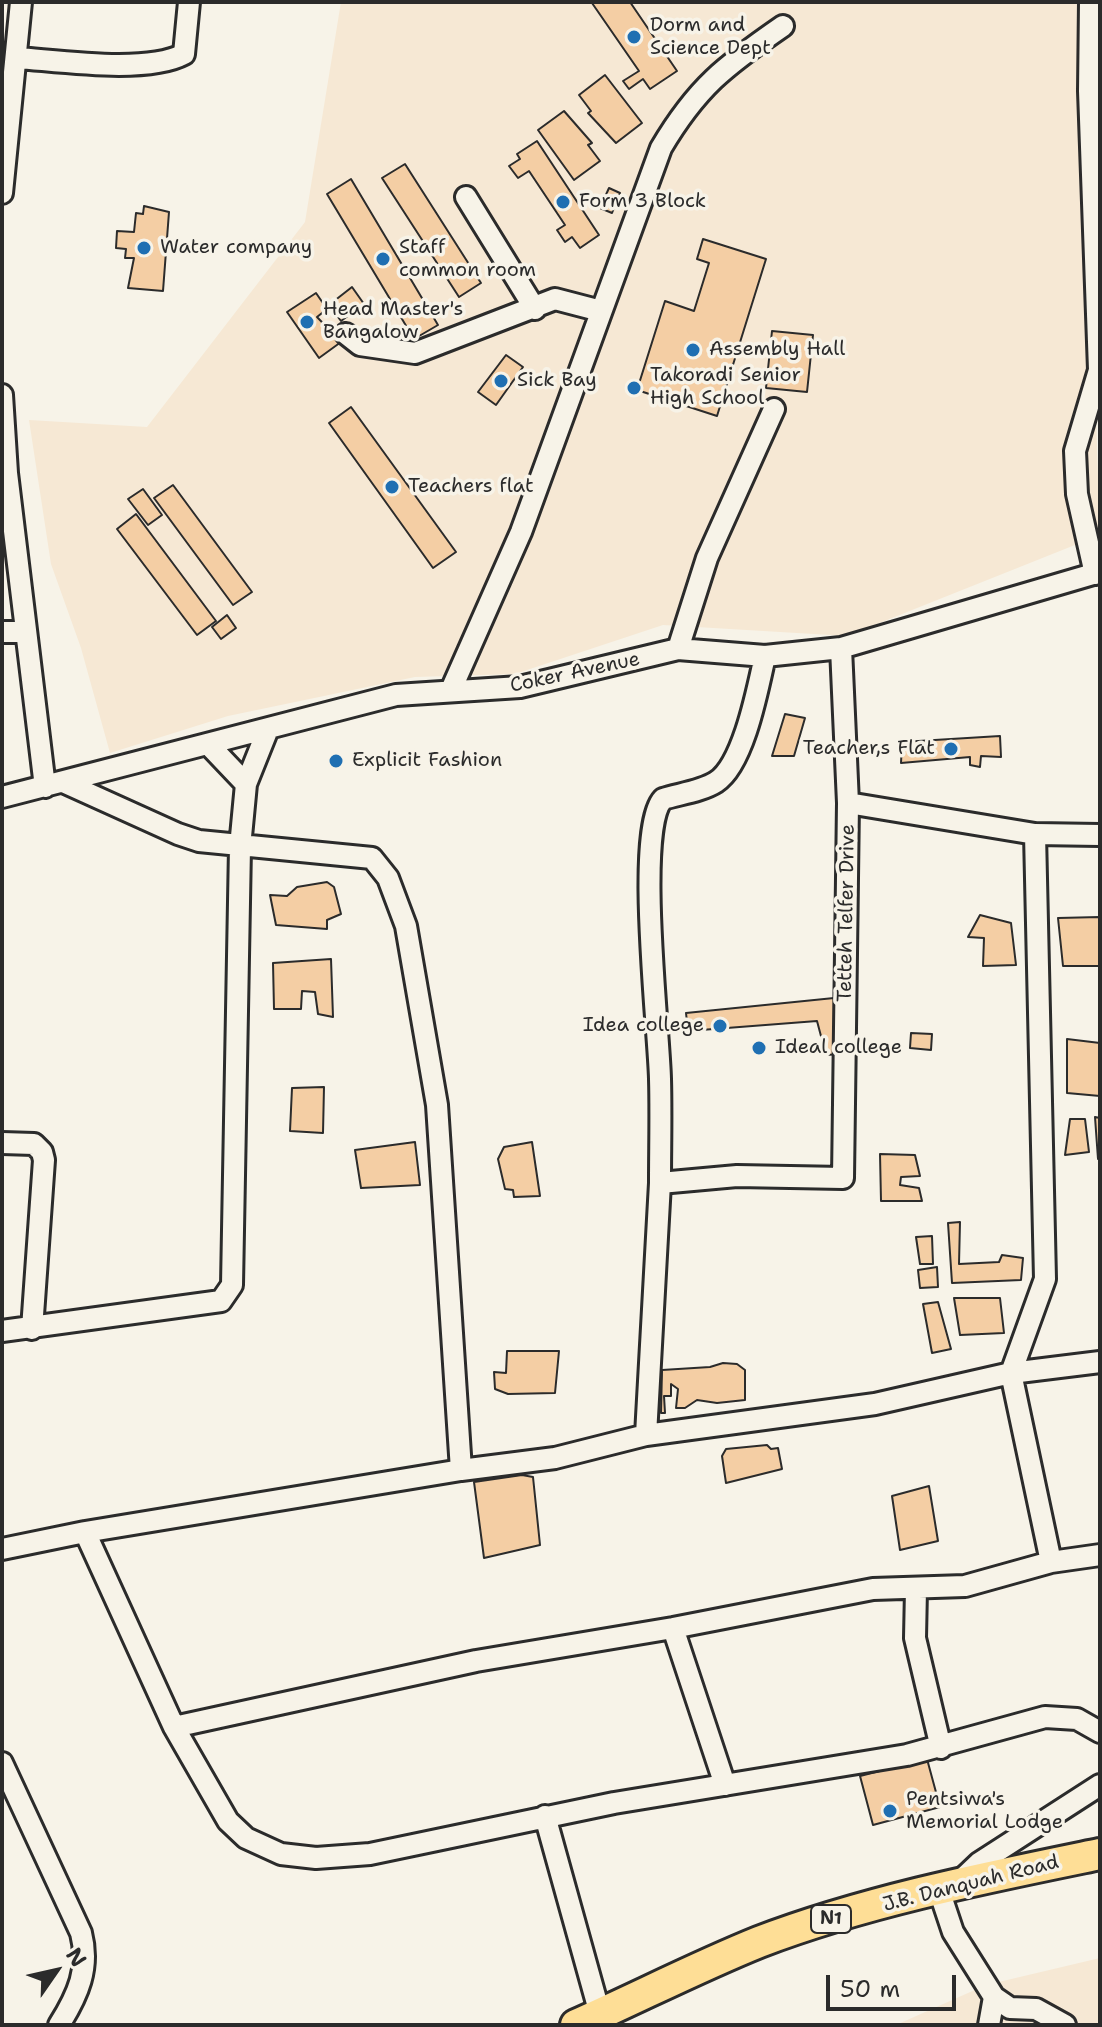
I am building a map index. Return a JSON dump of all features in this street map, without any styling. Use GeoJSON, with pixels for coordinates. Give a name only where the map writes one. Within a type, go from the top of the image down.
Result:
{"type":"FeatureCollection","features":[{"type":"Feature","properties":{"kind":"highway","name":"J.B. Danquah Road"},"geometry":{"type":"LineString","coordinates":[[588,2020],[759,1942],[948,1888],[1100,1854]]}},
{"type":"Feature","properties":{"kind":"street"},"geometry":{"type":"LineString","coordinates":[[2,193],[18,58],[21,2]]}},
{"type":"Feature","properties":{"kind":"street"},"geometry":{"type":"LineString","coordinates":[[18,58],[110,65],[174,60],[184,54],[189,2]]}},
{"type":"Feature","properties":{"kind":"street"},"geometry":{"type":"LineString","coordinates":[[1090,2],[1095,92],[1099,370],[1075,451],[1077,494],[1097,573]]}},
{"type":"Feature","properties":{"kind":"street"},"geometry":{"type":"LineString","coordinates":[[451,690],[521,532],[661,148],[683,112],[723,66],[783,26]]}},
{"type":"Feature","properties":{"kind":"street"},"geometry":{"type":"LineString","coordinates":[[466,197],[535,309]]}},
{"type":"Feature","properties":{"kind":"street"},"geometry":{"type":"LineString","coordinates":[[346,334],[360,345],[415,353],[555,299],[601,311]]}},
{"type":"Feature","properties":{"kind":"street"},"geometry":{"type":"LineString","coordinates":[[2,395],[7,473],[26,632],[54,784],[178,834],[240,847],[372,858],[388,878],[406,926],[437,1105],[461,1470]]}},
{"type":"Feature","properties":{"kind":"street"},"geometry":{"type":"LineString","coordinates":[[678,649],[707,558],[774,409]]}},
{"type":"Feature","properties":{"kind":"street","name":"Coker Avenue"},"geometry":{"type":"LineString","coordinates":[[2,797],[396,695],[520,687],[678,649],[765,656],[841,648],[1097,573]]}},
{"type":"Feature","properties":{"kind":"street"},"geometry":{"type":"LineString","coordinates":[[2,632],[26,632]]}},
{"type":"Feature","properties":{"kind":"street","name":"Tetteh Telfer Drive"},"geometry":{"type":"LineString","coordinates":[[660,1183],[737,1176],[843,1178],[848,803],[841,648]]}},
{"type":"Feature","properties":{"kind":"street"},"geometry":{"type":"LineString","coordinates":[[646,1435],[660,1183],[660,1075],[653,1022],[652,818],[663,799],[715,783],[723,776],[748,729],[765,656]]}},
{"type":"Feature","properties":{"kind":"street"},"geometry":{"type":"LineString","coordinates":[[2,1331],[221,1301],[232,1285],[240,847],[246,784],[268,729]]}},
{"type":"Feature","properties":{"kind":"street"},"geometry":{"type":"LineString","coordinates":[[208,744],[246,784]]}},
{"type":"Feature","properties":{"kind":"street"},"geometry":{"type":"LineString","coordinates":[[848,803],[1035,834],[1100,835]]}},
{"type":"Feature","properties":{"kind":"street"},"geometry":{"type":"LineString","coordinates":[[1035,834],[1045,1279],[1011,1373],[1051,1562]]}},
{"type":"Feature","properties":{"kind":"street"},"geometry":{"type":"LineString","coordinates":[[2,1143],[34,1144],[42,1152],[44,1160],[32,1329]]}},
{"type":"Feature","properties":{"kind":"street"},"geometry":{"type":"LineString","coordinates":[[2,1549],[85,1532],[461,1470],[555,1458],[646,1435],[875,1404],[1011,1373],[1100,1362]]}},
{"type":"Feature","properties":{"kind":"street"},"geometry":{"type":"LineString","coordinates":[[85,1532],[174,1727],[228,1821],[246,1838],[281,1854],[316,1858],[370,1854],[545,1816],[941,1748],[1045,1717],[1077,1719],[1100,1732]]}},
{"type":"Feature","properties":{"kind":"street"},"geometry":{"type":"LineString","coordinates":[[174,1727],[476,1661],[673,1628],[873,1589],[965,1586],[1051,1562],[1100,1555]]}},
{"type":"Feature","properties":{"kind":"street"},"geometry":{"type":"LineString","coordinates":[[916,1589],[915,1638],[941,1748]]}},
{"type":"Feature","properties":{"kind":"street"},"geometry":{"type":"LineString","coordinates":[[673,1628],[725,1785]]}},
{"type":"Feature","properties":{"kind":"street"},"geometry":{"type":"LineString","coordinates":[[2,1763],[81,1933],[86,1956],[84,1976],[59,2025]]}},
{"type":"Feature","properties":{"kind":"street"},"geometry":{"type":"LineString","coordinates":[[1065,2025],[1036,2009],[1010,2008],[994,1997],[953,1932],[948,1888],[979,1863],[1100,1785]]}},
{"type":"Feature","properties":{"kind":"street"},"geometry":{"type":"LineString","coordinates":[[545,1816],[588,2020]]}},
{"type":"Feature","properties":{"kind":"street"},"geometry":{"type":"LineString","coordinates":[[989,2025],[994,1997]]}},
{"type":"Feature","properties":{"kind":"shaded area","name":"Takoradi Senior High School"},"geometry":{"type":"Polygon","coordinates":[[[341,2],[1082,2],[1100,535],[847,636],[663,625],[515,674],[415,677],[228,716],[110,753],[81,648],[51,564],[29,420],[147,427],[305,222],[341,2]]]}},
{"type":"Feature","properties":{"kind":"shaded area"},"geometry":{"type":"Polygon","coordinates":[[[1100,1958],[1100,2025],[896,2025],[986,1985],[1100,1958]]]}},
{"type":"Feature","properties":{"kind":"building","name":"Dorm and Science Dept"},"geometry":{"type":"Polygon","coordinates":[[[630,2],[677,71],[650,89],[643,79],[629,89],[623,81],[639,71],[592,3],[630,2]]]}},
{"type":"Feature","properties":{"kind":"building"},"geometry":{"type":"Polygon","coordinates":[[[605,75],[642,123],[616,143],[588,113],[591,111],[579,95],[605,75]]]}},
{"type":"Feature","properties":{"kind":"building"},"geometry":{"type":"Polygon","coordinates":[[[564,111],[592,143],[588,145],[600,161],[574,180],[538,130],[564,111]]]}},
{"type":"Feature","properties":{"kind":"building","name":"Form 3 Block"},"geometry":{"type":"Polygon","coordinates":[[[537,141],[599,235],[580,248],[572,237],[565,242],[557,230],[565,225],[529,171],[518,178],[509,166],[520,159],[517,154],[537,141]]]}},
{"type":"Feature","properties":{"kind":"building"},"geometry":{"type":"Polygon","coordinates":[[[405,164],[481,283],[459,297],[382,178],[405,164]]]}},
{"type":"Feature","properties":{"kind":"building","name":"Staff common room"},"geometry":{"type":"Polygon","coordinates":[[[351,179],[438,325],[414,339],[327,194],[351,179]]]}},
{"type":"Feature","properties":{"kind":"building"},"geometry":{"type":"Polygon","coordinates":[[[609,188],[620,193],[612,213],[600,208],[609,188]]]}},
{"type":"Feature","properties":{"kind":"building","name":"Water company"},"geometry":{"type":"Polygon","coordinates":[[[144,206],[169,212],[163,291],[128,288],[134,258],[125,258],[126,249],[116,248],[117,231],[134,232],[136,213],[143,214],[144,206]]]}},
{"type":"Feature","properties":{"kind":"building","name":"Assembly Hall"},"geometry":{"type":"Polygon","coordinates":[[[703,239],[766,259],[717,416],[637,390],[665,301],[694,311],[709,263],[697,259],[703,239]]]}},
{"type":"Feature","properties":{"kind":"building"},"geometry":{"type":"Polygon","coordinates":[[[352,287],[364,304],[341,321],[329,305],[352,287]]]}},
{"type":"Feature","properties":{"kind":"building","name":"Head Master's Bangalow"},"geometry":{"type":"Polygon","coordinates":[[[316,293],[327,309],[317,317],[341,342],[319,358],[287,312],[316,293]]]}},
{"type":"Feature","properties":{"kind":"building"},"geometry":{"type":"Polygon","coordinates":[[[772,331],[813,335],[807,392],[766,388],[772,331]]]}},
{"type":"Feature","properties":{"kind":"building","name":"Sick Bay"},"geometry":{"type":"Polygon","coordinates":[[[506,355],[523,367],[496,405],[478,392],[506,355]]]}},
{"type":"Feature","properties":{"kind":"building","name":"Teachers flat"},"geometry":{"type":"Polygon","coordinates":[[[351,407],[456,552],[433,568],[329,423],[351,407]]]}},
{"type":"Feature","properties":{"kind":"building"},"geometry":{"type":"Polygon","coordinates":[[[173,485],[252,592],[233,605],[154,498],[173,485]]]}},
{"type":"Feature","properties":{"kind":"building"},"geometry":{"type":"Polygon","coordinates":[[[143,489],[162,515],[148,525],[128,499],[143,489]]]}},
{"type":"Feature","properties":{"kind":"building"},"geometry":{"type":"Polygon","coordinates":[[[136,514],[216,621],[197,635],[117,529],[136,514]]]}},
{"type":"Feature","properties":{"kind":"building"},"geometry":{"type":"Polygon","coordinates":[[[227,615],[236,628],[221,639],[212,627],[227,615]]]}},
{"type":"Feature","properties":{"kind":"building"},"geometry":{"type":"Polygon","coordinates":[[[785,714],[805,718],[794,756],[772,756],[785,714]]]}},
{"type":"Feature","properties":{"kind":"building","name":"Teacher,s Flat"},"geometry":{"type":"Polygon","coordinates":[[[1000,736],[1001,757],[981,756],[980,767],[970,765],[970,757],[901,763],[902,742],[1000,736]]]}},
{"type":"Feature","properties":{"kind":"building"},"geometry":{"type":"Polygon","coordinates":[[[327,882],[334,887],[341,914],[327,920],[327,929],[276,925],[270,895],[287,896],[297,887],[327,882]]]}},
{"type":"Feature","properties":{"kind":"building"},"geometry":{"type":"Polygon","coordinates":[[[980,915],[1011,923],[1016,965],[983,966],[984,938],[968,937],[980,915]]]}},
{"type":"Feature","properties":{"kind":"building"},"geometry":{"type":"Polygon","coordinates":[[[1100,917],[1100,966],[1063,966],[1058,918],[1100,917]]]}},
{"type":"Feature","properties":{"kind":"building"},"geometry":{"type":"Polygon","coordinates":[[[331,959],[333,1017],[318,1014],[315,992],[302,991],[301,1009],[274,1009],[273,963],[331,959]]]}},
{"type":"Feature","properties":{"kind":"building","name":"Idea college"},"geometry":{"type":"Polygon","coordinates":[[[834,998],[841,1054],[826,1055],[817,1021],[688,1031],[686,1013],[834,998]]]}},
{"type":"Feature","properties":{"kind":"building"},"geometry":{"type":"Polygon","coordinates":[[[911,1033],[932,1034],[931,1050],[910,1048],[911,1033]]]}},
{"type":"Feature","properties":{"kind":"building"},"geometry":{"type":"Polygon","coordinates":[[[1067,1039],[1100,1043],[1100,1096],[1067,1093],[1067,1039]]]}},
{"type":"Feature","properties":{"kind":"building"},"geometry":{"type":"Polygon","coordinates":[[[324,1087],[323,1133],[290,1131],[292,1088],[324,1087]]]}},
{"type":"Feature","properties":{"kind":"building"},"geometry":{"type":"Polygon","coordinates":[[[1095,1117],[1100,1118],[1100,1159],[1098,1159],[1095,1117]]]}},
{"type":"Feature","properties":{"kind":"building"},"geometry":{"type":"Polygon","coordinates":[[[1070,1119],[1085,1119],[1089,1152],[1065,1155],[1070,1119]]]}},
{"type":"Feature","properties":{"kind":"building"},"geometry":{"type":"Polygon","coordinates":[[[415,1142],[420,1185],[361,1188],[355,1150],[415,1142]]]}},
{"type":"Feature","properties":{"kind":"building"},"geometry":{"type":"Polygon","coordinates":[[[532,1142],[540,1196],[514,1197],[513,1190],[505,1189],[498,1159],[504,1147],[532,1142]]]}},
{"type":"Feature","properties":{"kind":"building"},"geometry":{"type":"Polygon","coordinates":[[[880,1154],[915,1155],[920,1176],[901,1177],[900,1185],[919,1188],[922,1201],[881,1201],[880,1154]]]}},
{"type":"Feature","properties":{"kind":"building"},"geometry":{"type":"Polygon","coordinates":[[[960,1222],[959,1264],[999,1262],[1002,1255],[1023,1258],[1021,1280],[952,1283],[948,1223],[960,1222]]]}},
{"type":"Feature","properties":{"kind":"building"},"geometry":{"type":"Polygon","coordinates":[[[932,1236],[933,1264],[920,1264],[916,1237],[932,1236]]]}},
{"type":"Feature","properties":{"kind":"building"},"geometry":{"type":"Polygon","coordinates":[[[937,1267],[938,1287],[920,1288],[918,1270],[937,1267]]]}},
{"type":"Feature","properties":{"kind":"building"},"geometry":{"type":"Polygon","coordinates":[[[954,1298],[1000,1298],[1004,1333],[960,1335],[954,1298]]]}},
{"type":"Feature","properties":{"kind":"building"},"geometry":{"type":"Polygon","coordinates":[[[938,1302],[951,1349],[932,1353],[923,1304],[938,1302]]]}},
{"type":"Feature","properties":{"kind":"building"},"geometry":{"type":"Polygon","coordinates":[[[507,1351],[559,1351],[555,1393],[508,1394],[495,1389],[494,1372],[506,1373],[507,1351]]]}},
{"type":"Feature","properties":{"kind":"building"},"geometry":{"type":"Polygon","coordinates":[[[723,1363],[737,1364],[745,1370],[745,1400],[717,1403],[697,1400],[685,1408],[676,1408],[678,1389],[671,1384],[671,1396],[664,1396],[665,1413],[661,1413],[662,1370],[710,1367],[723,1363]]]}},
{"type":"Feature","properties":{"kind":"building"},"geometry":{"type":"Polygon","coordinates":[[[767,1445],[771,1449],[778,1448],[782,1469],[726,1483],[722,1456],[726,1449],[767,1445]]]}},
{"type":"Feature","properties":{"kind":"building"},"geometry":{"type":"Polygon","coordinates":[[[522,1475],[533,1477],[540,1545],[484,1558],[474,1482],[522,1475]]]}},
{"type":"Feature","properties":{"kind":"building"},"geometry":{"type":"Polygon","coordinates":[[[929,1486],[938,1541],[900,1550],[892,1496],[929,1486]]]}},
{"type":"Feature","properties":{"kind":"building"},"geometry":{"type":"Polygon","coordinates":[[[927,1759],[940,1807],[873,1825],[860,1776],[927,1759]]]}},
{"type":"Feature","properties":{"kind":"place","name":"Dorm and Science Dept"},"geometry":{"type":"Point","coordinates":[634,37]}},
{"type":"Feature","properties":{"kind":"place","name":"Form 3 Block"},"geometry":{"type":"Point","coordinates":[563,202]}},
{"type":"Feature","properties":{"kind":"place","name":"Water company"},"geometry":{"type":"Point","coordinates":[144,248]}},
{"type":"Feature","properties":{"kind":"place","name":"Staff common room"},"geometry":{"type":"Point","coordinates":[383,259]}},
{"type":"Feature","properties":{"kind":"place","name":"Head Master's Bangalow"},"geometry":{"type":"Point","coordinates":[307,322]}},
{"type":"Feature","properties":{"kind":"place","name":"Assembly Hall"},"geometry":{"type":"Point","coordinates":[693,350]}},
{"type":"Feature","properties":{"kind":"place","name":"Sick Bay"},"geometry":{"type":"Point","coordinates":[501,381]}},
{"type":"Feature","properties":{"kind":"place","name":"Takoradi Senior High School"},"geometry":{"type":"Point","coordinates":[634,388]}},
{"type":"Feature","properties":{"kind":"place","name":"Teachers flat"},"geometry":{"type":"Point","coordinates":[392,487]}},
{"type":"Feature","properties":{"kind":"place","name":"Teacher,s Flat"},"geometry":{"type":"Point","coordinates":[951,749]}},
{"type":"Feature","properties":{"kind":"place","name":"Explicit Fashion"},"geometry":{"type":"Point","coordinates":[336,761]}},
{"type":"Feature","properties":{"kind":"place","name":"Idea college"},"geometry":{"type":"Point","coordinates":[720,1026]}},
{"type":"Feature","properties":{"kind":"place","name":"Ideal college"},"geometry":{"type":"Point","coordinates":[759,1048]}},
{"type":"Feature","properties":{"kind":"place","name":"Pentsiwa's Memorial Lodge"},"geometry":{"type":"Point","coordinates":[890,1811]}}]}
